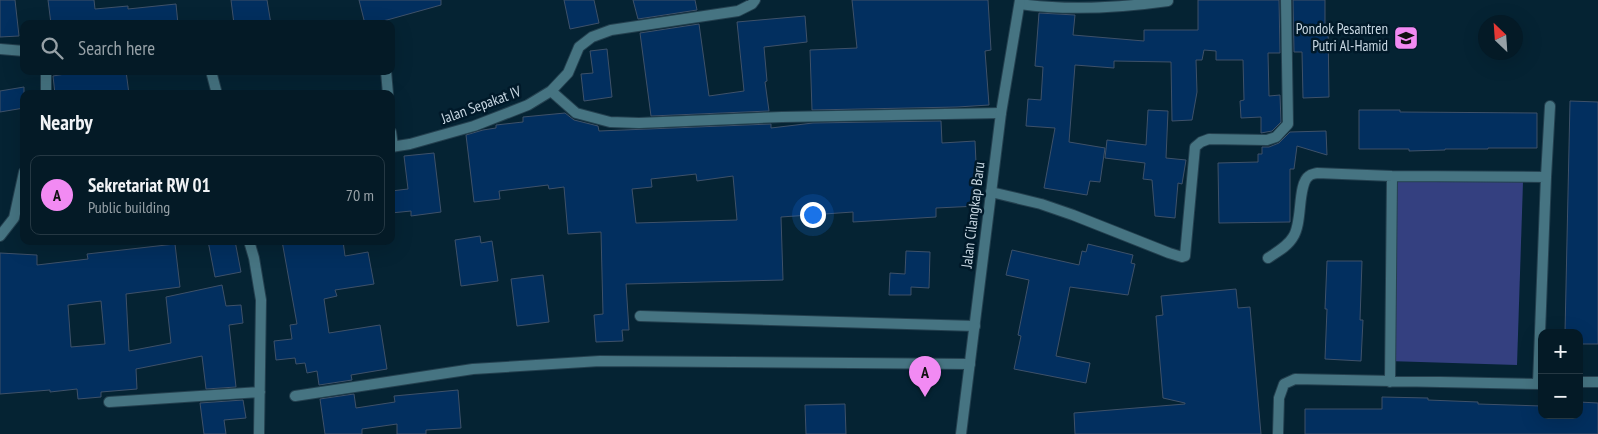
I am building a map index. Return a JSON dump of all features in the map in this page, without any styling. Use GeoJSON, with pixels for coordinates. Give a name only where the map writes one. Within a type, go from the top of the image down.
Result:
{"type":"FeatureCollection","features":[{"type":"Feature","properties":{"kind":"street","name":"Jalan Sepakat IV"},"geometry":{"type":"LineString","coordinates":[[395,146],[410,144],[474,126],[528,105],[551,91],[568,72],[579,47],[592,37],[611,30],[738,11],[756,0]]}},
{"type":"Feature","properties":{"kind":"street"},"geometry":{"type":"LineString","coordinates":[[991,192],[1073,214],[1170,253],[1182,257],[1185,256],[1195,147],[1209,139],[1267,140],[1276,137],[1288,124],[1286,0]]}},
{"type":"Feature","properties":{"kind":"street"},"geometry":{"type":"LineString","coordinates":[[1020,2],[1049,8],[1102,8],[1137,6],[1168,1]]}},
{"type":"Feature","properties":{"kind":"street","name":"Jalan Cilangkap Baru"},"geometry":{"type":"LineString","coordinates":[[961,434],[1001,113],[1020,2]]}},
{"type":"Feature","properties":{"kind":"street"},"geometry":{"type":"LineString","coordinates":[[0,49],[20,50]]}},
{"type":"Feature","properties":{"kind":"street"},"geometry":{"type":"LineString","coordinates":[[46,75],[46,90]]}},
{"type":"Feature","properties":{"kind":"street"},"geometry":{"type":"LineString","coordinates":[[212,75],[216,90]]}},
{"type":"Feature","properties":{"kind":"street"},"geometry":{"type":"LineString","coordinates":[[386,75],[388,90]]}},
{"type":"Feature","properties":{"kind":"street"},"geometry":{"type":"LineString","coordinates":[[551,91],[576,112],[610,122],[639,123],[782,117],[1001,113]]}},
{"type":"Feature","properties":{"kind":"street"},"geometry":{"type":"LineString","coordinates":[[1540,374],[1550,106]]}},
{"type":"Feature","properties":{"kind":"street"},"geometry":{"type":"LineString","coordinates":[[1268,258],[1288,244],[1294,236],[1298,225],[1303,184],[1308,176],[1316,173],[1392,176],[1546,177]]}},
{"type":"Feature","properties":{"kind":"street"},"geometry":{"type":"LineString","coordinates":[[1390,382],[1392,176]]}},
{"type":"Feature","properties":{"kind":"street"},"geometry":{"type":"LineString","coordinates":[[0,236],[14,218],[20,190]]}},
{"type":"Feature","properties":{"kind":"street"},"geometry":{"type":"LineString","coordinates":[[250,245],[261,300],[259,434]]}},
{"type":"Feature","properties":{"kind":"street"},"geometry":{"type":"LineString","coordinates":[[640,316],[975,326]]}},
{"type":"Feature","properties":{"kind":"street"},"geometry":{"type":"LineString","coordinates":[[295,396],[473,369],[600,361],[970,364]]}},
{"type":"Feature","properties":{"kind":"street"},"geometry":{"type":"LineString","coordinates":[[1278,434],[1279,398],[1284,384],[1295,379],[1538,384]]}},
{"type":"Feature","properties":{"kind":"street"},"geometry":{"type":"LineString","coordinates":[[1583,382],[1598,382]]}},
{"type":"Feature","properties":{"kind":"street"},"geometry":{"type":"LineString","coordinates":[[109,402],[260,392]]}},
{"type":"Feature","properties":{"kind":"shaded area"},"geometry":{"type":"Polygon","coordinates":[[[1394,178],[1523,182],[1517,365],[1388,361],[1394,178]]]}},
{"type":"Feature","properties":{"kind":"building"},"geometry":{"type":"Polygon","coordinates":[[[0,0],[15,0],[19,36],[0,37],[0,0]]]}},
{"type":"Feature","properties":{"kind":"building"},"geometry":{"type":"Polygon","coordinates":[[[48,0],[94,0],[95,9],[128,6],[128,9],[176,4],[178,20],[50,20],[48,0]]]}},
{"type":"Feature","properties":{"kind":"building"},"geometry":{"type":"Polygon","coordinates":[[[231,0],[267,0],[270,20],[234,20],[231,0]]]}},
{"type":"Feature","properties":{"kind":"building"},"geometry":{"type":"Polygon","coordinates":[[[359,0],[441,0],[441,5],[387,20],[364,20],[359,0]]]}},
{"type":"Feature","properties":{"kind":"building"},"geometry":{"type":"Polygon","coordinates":[[[564,0],[594,0],[599,23],[570,29],[564,0]]]}},
{"type":"Feature","properties":{"kind":"building"},"geometry":{"type":"Polygon","coordinates":[[[633,0],[695,0],[697,10],[638,19],[633,0]]]}},
{"type":"Feature","properties":{"kind":"building"},"geometry":{"type":"Polygon","coordinates":[[[852,0],[988,0],[991,50],[985,51],[989,105],[812,110],[810,50],[857,48],[852,0]]]}},
{"type":"Feature","properties":{"kind":"building"},"geometry":{"type":"Polygon","coordinates":[[[1198,0],[1279,0],[1280,53],[1268,53],[1269,96],[1280,95],[1281,122],[1272,131],[1261,133],[1261,117],[1241,118],[1240,101],[1244,100],[1243,60],[1216,60],[1216,51],[1204,50],[1202,60],[1196,60],[1197,92],[1192,120],[1172,121],[1171,62],[1114,61],[1114,68],[1075,65],[1069,142],[1105,148],[1100,182],[1090,181],[1087,195],[1044,188],[1055,128],[1026,126],[1028,99],[1041,100],[1043,67],[1035,66],[1039,13],[1075,15],[1073,35],[1144,41],[1144,30],[1198,30],[1198,0]]]}},
{"type":"Feature","properties":{"kind":"building"},"geometry":{"type":"Polygon","coordinates":[[[1293,0],[1325,0],[1325,25],[1328,25],[1329,97],[1303,98],[1302,52],[1294,52],[1293,0]]]}},
{"type":"Feature","properties":{"kind":"building"},"geometry":{"type":"Polygon","coordinates":[[[805,16],[807,42],[764,47],[767,81],[765,82],[769,111],[651,116],[640,33],[699,24],[709,96],[744,91],[737,22],[805,16]]]}},
{"type":"Feature","properties":{"kind":"building"},"geometry":{"type":"Polygon","coordinates":[[[607,49],[612,97],[584,101],[581,74],[593,73],[590,51],[607,49]]]}},
{"type":"Feature","properties":{"kind":"building"},"geometry":{"type":"Polygon","coordinates":[[[127,75],[128,90],[55,90],[53,76],[127,75]]]}},
{"type":"Feature","properties":{"kind":"building"},"geometry":{"type":"Polygon","coordinates":[[[24,87],[24,90],[20,90],[20,109],[0,112],[0,91],[24,87]]]}},
{"type":"Feature","properties":{"kind":"building"},"geometry":{"type":"Polygon","coordinates":[[[1570,101],[1598,102],[1598,344],[1583,344],[1583,329],[1565,329],[1570,101]]]}},
{"type":"Feature","properties":{"kind":"building"},"geometry":{"type":"Polygon","coordinates":[[[1148,110],[1168,111],[1166,158],[1186,160],[1182,184],[1178,183],[1175,218],[1155,216],[1152,180],[1143,179],[1145,163],[1105,158],[1107,140],[1146,145],[1148,110]]]}},
{"type":"Feature","properties":{"kind":"building"},"geometry":{"type":"Polygon","coordinates":[[[1359,110],[1537,113],[1537,148],[1409,151],[1409,149],[1359,149],[1359,110]]]}},
{"type":"Feature","properties":{"kind":"building"},"geometry":{"type":"Polygon","coordinates":[[[565,113],[574,120],[598,126],[599,131],[771,124],[771,128],[813,123],[941,121],[942,143],[975,141],[978,206],[936,208],[936,217],[853,222],[853,212],[781,217],[783,280],[626,284],[629,330],[622,330],[623,341],[596,342],[594,315],[603,314],[601,232],[568,234],[564,187],[549,189],[548,185],[499,191],[500,199],[474,202],[466,135],[496,128],[496,125],[523,122],[523,117],[565,113]],[[696,174],[651,179],[652,187],[632,189],[636,223],[737,220],[733,176],[697,181],[696,174]]]}},
{"type":"Feature","properties":{"kind":"building"},"geometry":{"type":"Polygon","coordinates":[[[1326,131],[1327,155],[1297,146],[1294,169],[1290,169],[1290,222],[1219,223],[1218,163],[1258,162],[1258,154],[1262,154],[1262,147],[1269,147],[1279,143],[1290,132],[1326,131]]]}},
{"type":"Feature","properties":{"kind":"building"},"geometry":{"type":"Polygon","coordinates":[[[434,153],[441,212],[411,216],[411,211],[395,213],[395,191],[408,189],[404,156],[434,153]]]}},
{"type":"Feature","properties":{"kind":"building"},"geometry":{"type":"Polygon","coordinates":[[[480,236],[481,243],[492,241],[498,281],[461,286],[455,240],[480,236]]]}},
{"type":"Feature","properties":{"kind":"building"},"geometry":{"type":"Polygon","coordinates":[[[1088,244],[1133,255],[1131,263],[1135,264],[1128,295],[1070,287],[1056,356],[1090,363],[1086,383],[1014,369],[1021,336],[1018,335],[1029,280],[1006,275],[1012,250],[1079,265],[1082,251],[1086,252],[1088,244]]]}},
{"type":"Feature","properties":{"kind":"building"},"geometry":{"type":"Polygon","coordinates":[[[175,245],[180,287],[126,294],[129,351],[171,343],[166,297],[222,285],[226,306],[241,305],[243,323],[229,325],[236,387],[206,389],[202,356],[136,369],[137,389],[101,392],[101,397],[78,399],[77,389],[0,394],[0,253],[37,255],[37,265],[88,259],[87,254],[175,245]],[[101,301],[68,305],[71,347],[105,344],[101,301]]]}},
{"type":"Feature","properties":{"kind":"building"},"geometry":{"type":"Polygon","coordinates":[[[209,245],[236,245],[241,272],[215,277],[209,245]]]}},
{"type":"Feature","properties":{"kind":"building"},"geometry":{"type":"Polygon","coordinates":[[[283,245],[344,245],[345,256],[368,252],[374,284],[335,290],[337,296],[324,299],[329,333],[380,325],[387,369],[351,375],[352,380],[319,385],[317,371],[307,373],[305,363],[296,364],[295,358],[276,360],[274,341],[292,339],[290,325],[297,324],[283,245]]]}},
{"type":"Feature","properties":{"kind":"building"},"geometry":{"type":"Polygon","coordinates":[[[906,251],[930,252],[929,288],[911,287],[911,295],[889,295],[890,273],[905,274],[906,251]]]}},
{"type":"Feature","properties":{"kind":"building"},"geometry":{"type":"Polygon","coordinates":[[[1327,261],[1362,261],[1360,320],[1363,320],[1361,361],[1325,359],[1327,261]]]}},
{"type":"Feature","properties":{"kind":"building"},"geometry":{"type":"Polygon","coordinates":[[[543,275],[549,322],[517,326],[511,279],[543,275]]]}},
{"type":"Feature","properties":{"kind":"building"},"geometry":{"type":"Polygon","coordinates":[[[1236,289],[1238,308],[1250,307],[1261,434],[1075,434],[1074,413],[1185,404],[1163,398],[1156,316],[1163,315],[1161,296],[1236,289]]]}},
{"type":"Feature","properties":{"kind":"building"},"geometry":{"type":"Polygon","coordinates":[[[458,390],[461,428],[426,430],[426,434],[397,434],[397,424],[362,429],[362,434],[325,434],[320,399],[354,394],[356,408],[395,402],[394,396],[458,390]]]}},
{"type":"Feature","properties":{"kind":"building"},"geometry":{"type":"Polygon","coordinates":[[[1382,397],[1428,398],[1428,400],[1478,402],[1478,404],[1538,406],[1538,419],[1583,419],[1583,402],[1598,403],[1598,434],[1305,434],[1305,409],[1382,409],[1382,397]]]}},
{"type":"Feature","properties":{"kind":"building"},"geometry":{"type":"Polygon","coordinates":[[[243,400],[246,418],[224,420],[226,434],[204,434],[200,403],[243,400]]]}},
{"type":"Feature","properties":{"kind":"building"},"geometry":{"type":"Polygon","coordinates":[[[845,404],[846,434],[806,434],[805,405],[845,404]]]}},
{"type":"Feature","properties":{"kind":"place","name":"Pondok Pesantren Putri Al-Hamid"},"geometry":{"type":"Point","coordinates":[1406,38]}},
{"type":"Feature","properties":{"kind":"place","name":"Sekretariat RW 01"},"geometry":{"type":"Point","coordinates":[925,397]}}]}
